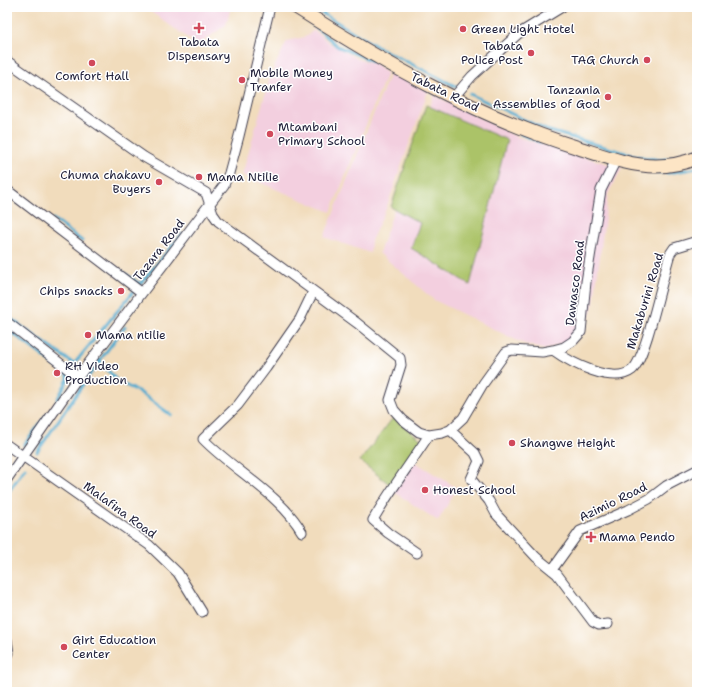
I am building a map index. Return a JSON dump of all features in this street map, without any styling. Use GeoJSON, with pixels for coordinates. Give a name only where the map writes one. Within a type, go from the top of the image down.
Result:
{"type":"FeatureCollection","features":[{"type":"Feature","properties":{"kind":"main road","name":"Tabata Road"},"geometry":{"type":"LineString","coordinates":[[296,7],[363,50],[453,98],[558,142],[616,160],[655,166],[676,164],[697,158]]}},
{"type":"Feature","properties":{"kind":"street","name":"Tazara Road"},"geometry":{"type":"LineString","coordinates":[[7,479],[78,376],[224,185],[229,173],[270,7]]}},
{"type":"Feature","properties":{"kind":"street"},"geometry":{"type":"LineString","coordinates":[[453,98],[472,76],[518,34],[562,7]]}},
{"type":"Feature","properties":{"kind":"street"},"geometry":{"type":"LineString","coordinates":[[7,61],[144,157],[206,192],[210,205],[218,221],[357,323],[400,358],[401,365],[390,400],[394,410],[403,420],[419,432],[429,435],[450,430],[475,453],[479,462],[471,479],[489,501],[496,514],[536,557],[552,570],[593,622],[599,625],[608,624]]}},
{"type":"Feature","properties":{"kind":"street","name":"Dawasco Road"},"geometry":{"type":"LineString","coordinates":[[450,430],[463,418],[483,384],[506,352],[512,350],[542,352],[553,350],[564,347],[573,341],[581,332],[586,282],[601,190],[616,160]]}},
{"type":"Feature","properties":{"kind":"street"},"geometry":{"type":"LineString","coordinates":[[7,190],[141,292]]}},
{"type":"Feature","properties":{"kind":"street","name":"Makaburini Road"},"geometry":{"type":"LineString","coordinates":[[553,350],[596,372],[622,374],[632,370],[637,365],[647,341],[670,254],[674,248],[697,241]]}},
{"type":"Feature","properties":{"kind":"street"},"geometry":{"type":"LineString","coordinates":[[302,532],[294,518],[225,460],[203,439],[238,405],[266,368],[300,319],[313,292]]}},
{"type":"Feature","properties":{"kind":"street"},"geometry":{"type":"LineString","coordinates":[[7,322],[78,376]]}},
{"type":"Feature","properties":{"kind":"street"},"geometry":{"type":"LineString","coordinates":[[417,553],[388,533],[373,520],[389,493],[429,435]]}},
{"type":"Feature","properties":{"kind":"street","name":"Malafina Road"},"geometry":{"type":"LineString","coordinates":[[7,445],[149,545],[178,573],[202,612]]}},
{"type":"Feature","properties":{"kind":"street","name":"Azimio Road"},"geometry":{"type":"LineString","coordinates":[[552,570],[580,531],[628,510],[649,499],[666,486],[697,470]]}},
{"type":"Feature","properties":{"kind":"street"},"geometry":{"type":"LineString","coordinates":[[7,640],[7,657]]}},
{"type":"Feature","properties":{"kind":"shaded area","name":"Tabata Dispensary"},"geometry":{"type":"Polygon","coordinates":[[[144,7],[231,7],[226,25],[198,45],[144,7]]]}},
{"type":"Feature","properties":{"kind":"shaded area"},"geometry":{"type":"Polygon","coordinates":[[[314,30],[331,44],[358,59],[374,63],[387,73],[331,212],[242,175],[271,74],[287,41],[305,37],[314,30]]]}},
{"type":"Feature","properties":{"kind":"shaded area","name":"Mtambani Primary School"},"geometry":{"type":"Polygon","coordinates":[[[390,73],[428,91],[386,209],[371,241],[370,253],[324,237],[390,73]]]}},
{"type":"Feature","properties":{"kind":"shaded area"},"geometry":{"type":"Polygon","coordinates":[[[434,95],[517,137],[622,168],[608,194],[594,302],[583,334],[545,350],[522,343],[434,300],[379,253],[434,95]]]}},
{"type":"Feature","properties":{"kind":"shaded area","name":"Honest School"},"geometry":{"type":"Polygon","coordinates":[[[415,462],[457,488],[438,521],[394,492],[415,462]]]}},
{"type":"Feature","properties":{"kind":"green space"},"geometry":{"type":"Polygon","coordinates":[[[426,105],[507,140],[470,285],[411,248],[420,223],[391,207],[426,105]]]}},
{"type":"Feature","properties":{"kind":"green space"},"geometry":{"type":"Polygon","coordinates":[[[392,419],[395,419],[423,441],[393,487],[360,461],[392,419]]]}},
{"type":"Feature","properties":{"kind":"waterway"},"geometry":{"type":"LineString","coordinates":[[285,7],[293,12]]}},
{"type":"Feature","properties":{"kind":"waterway"},"geometry":{"type":"LineString","coordinates":[[312,7],[376,46],[459,88]]}},
{"type":"Feature","properties":{"kind":"waterway"},"geometry":{"type":"LineString","coordinates":[[315,26],[337,46],[373,61]]}},
{"type":"Feature","properties":{"kind":"waterway"},"geometry":{"type":"LineString","coordinates":[[470,94],[546,130],[636,156],[661,160],[686,155]]}},
{"type":"Feature","properties":{"kind":"waterway"},"geometry":{"type":"LineString","coordinates":[[521,134],[540,142]]}},
{"type":"Feature","properties":{"kind":"waterway"},"geometry":{"type":"LineString","coordinates":[[657,172],[669,173],[697,168]]}},
{"type":"Feature","properties":{"kind":"waterway"},"geometry":{"type":"LineString","coordinates":[[53,219],[82,241]]}},
{"type":"Feature","properties":{"kind":"waterway"},"geometry":{"type":"LineString","coordinates":[[121,271],[140,284],[182,234]]}},
{"type":"Feature","properties":{"kind":"waterway"},"geometry":{"type":"LineString","coordinates":[[7,316],[74,364],[133,292]]}},
{"type":"Feature","properties":{"kind":"waterway"},"geometry":{"type":"LineString","coordinates":[[37,452],[91,373],[125,327]]}},
{"type":"Feature","properties":{"kind":"waterway"},"geometry":{"type":"LineString","coordinates":[[7,329],[68,375],[68,379],[57,400]]}},
{"type":"Feature","properties":{"kind":"waterway"},"geometry":{"type":"LineString","coordinates":[[99,360],[118,382],[138,391],[171,415]]}},
{"type":"Feature","properties":{"kind":"waterway"},"geometry":{"type":"LineString","coordinates":[[24,445],[47,415]]}},
{"type":"Feature","properties":{"kind":"waterway"},"geometry":{"type":"LineString","coordinates":[[7,468],[14,459]]}},
{"type":"Feature","properties":{"kind":"waterway"},"geometry":{"type":"LineString","coordinates":[[7,494],[25,468]]}},
{"type":"Feature","properties":{"kind":"place","name":"Tabata Dispensary"},"geometry":{"type":"Point","coordinates":[199,28]}},
{"type":"Feature","properties":{"kind":"place","name":"Green Light Hotel"},"geometry":{"type":"Point","coordinates":[463,29]}},
{"type":"Feature","properties":{"kind":"place","name":"Tabata Police Post"},"geometry":{"type":"Point","coordinates":[531,53]}},
{"type":"Feature","properties":{"kind":"place","name":"TAG Church"},"geometry":{"type":"Point","coordinates":[647,60]}},
{"type":"Feature","properties":{"kind":"place","name":"Comfort Hall"},"geometry":{"type":"Point","coordinates":[92,63]}},
{"type":"Feature","properties":{"kind":"place","name":"Mobile Money Tranfer"},"geometry":{"type":"Point","coordinates":[242,80]}},
{"type":"Feature","properties":{"kind":"place","name":"Tanzania Assemblies of God"},"geometry":{"type":"Point","coordinates":[608,97]}},
{"type":"Feature","properties":{"kind":"place","name":"Mtambani Primary School"},"geometry":{"type":"Point","coordinates":[270,134]}},
{"type":"Feature","properties":{"kind":"place","name":"Mama Ntilie"},"geometry":{"type":"Point","coordinates":[199,177]}},
{"type":"Feature","properties":{"kind":"place","name":"Chuma chakavu Buyers"},"geometry":{"type":"Point","coordinates":[159,182]}},
{"type":"Feature","properties":{"kind":"place","name":"Chips snacks"},"geometry":{"type":"Point","coordinates":[121,291]}},
{"type":"Feature","properties":{"kind":"place","name":"Mama ntilie"},"geometry":{"type":"Point","coordinates":[88,335]}},
{"type":"Feature","properties":{"kind":"place","name":"RH Video Production"},"geometry":{"type":"Point","coordinates":[57,373]}},
{"type":"Feature","properties":{"kind":"place","name":"Shangwe Height"},"geometry":{"type":"Point","coordinates":[512,443]}},
{"type":"Feature","properties":{"kind":"place","name":"Honest School"},"geometry":{"type":"Point","coordinates":[425,490]}},
{"type":"Feature","properties":{"kind":"place","name":"Mama Pendo"},"geometry":{"type":"Point","coordinates":[591,537]}},
{"type":"Feature","properties":{"kind":"place","name":"Girt Education Center"},"geometry":{"type":"Point","coordinates":[64,647]}}]}
